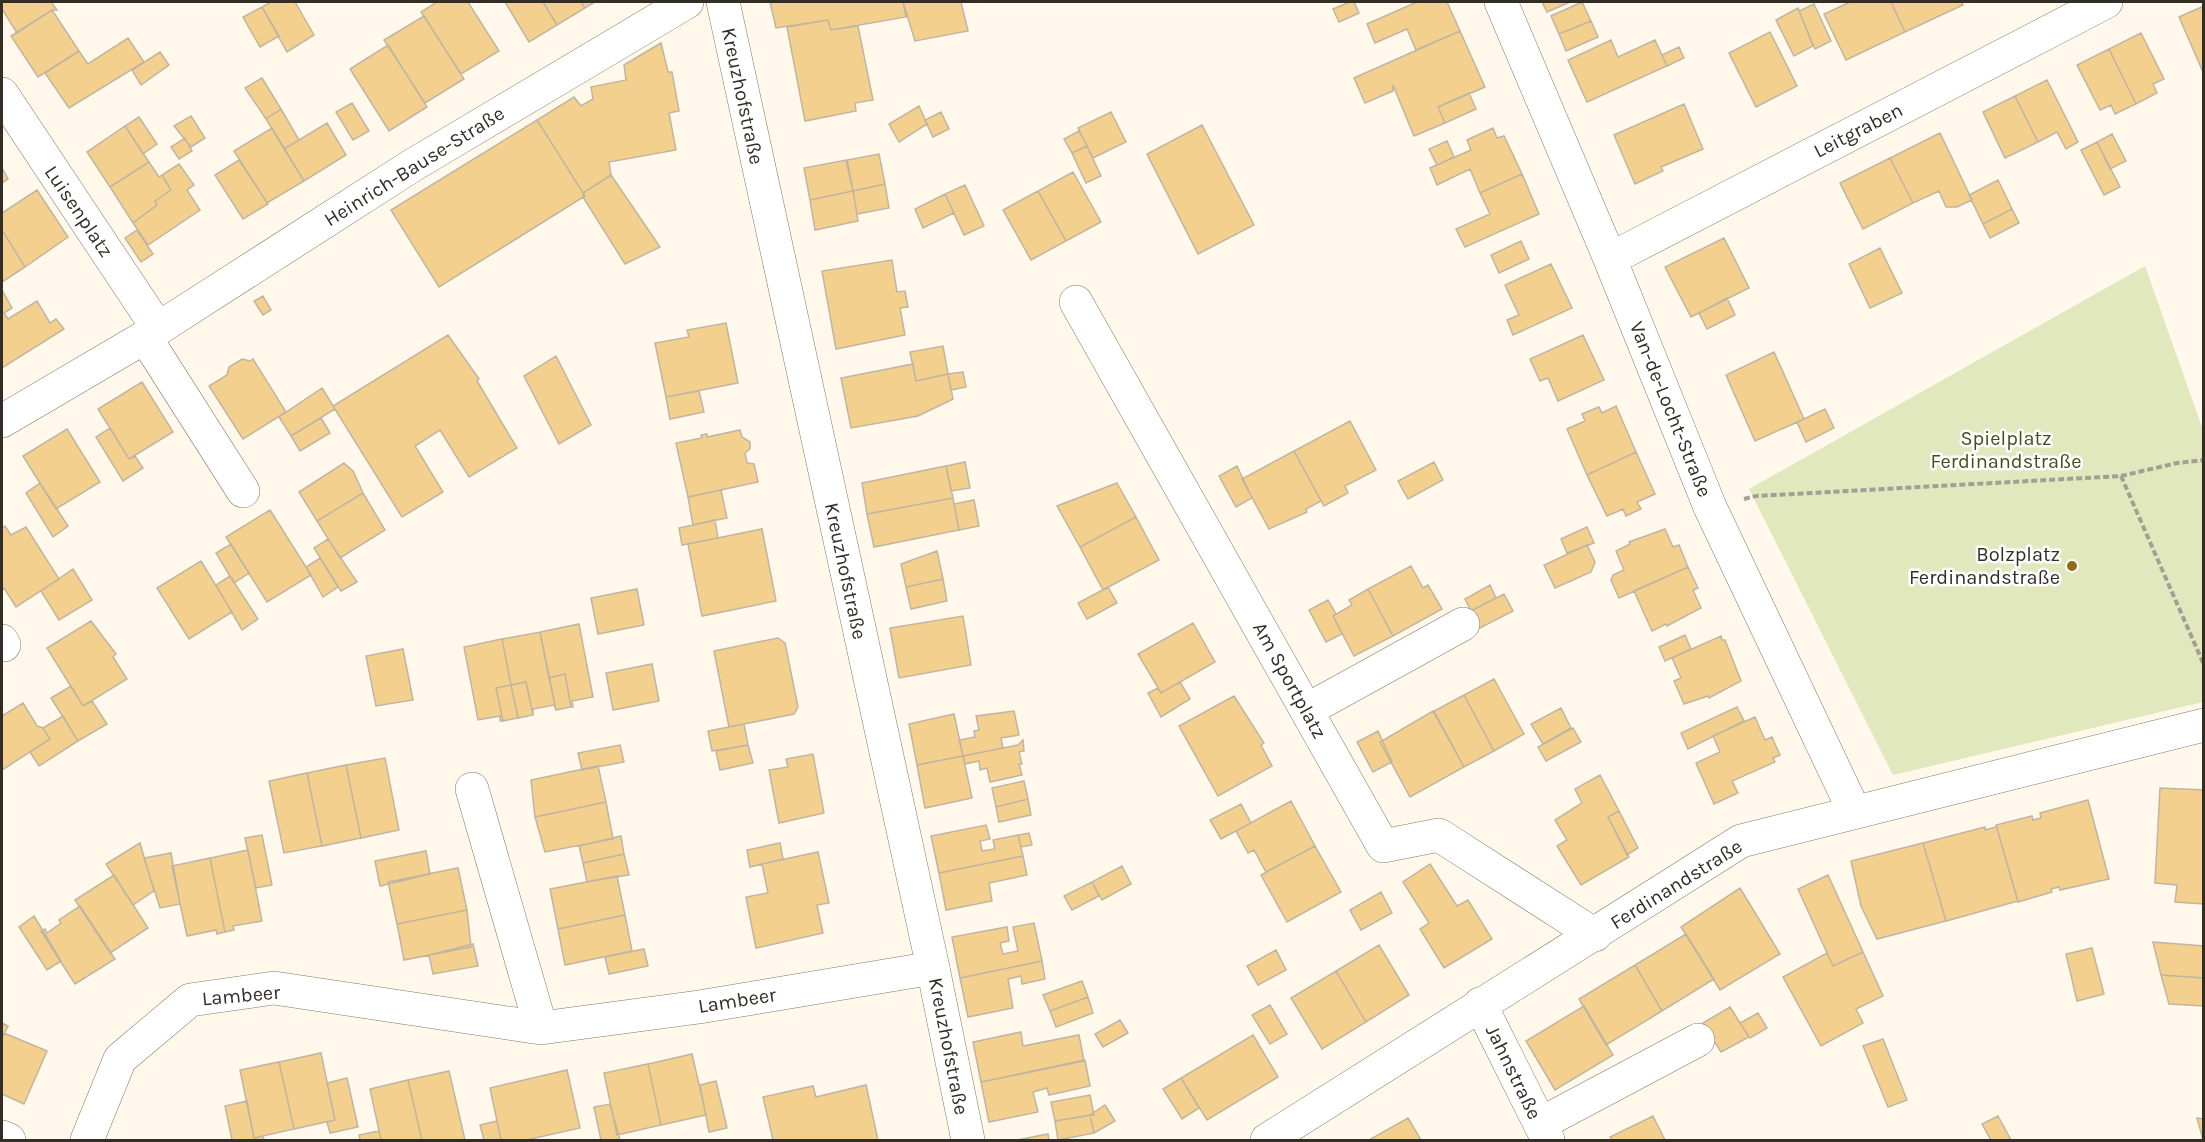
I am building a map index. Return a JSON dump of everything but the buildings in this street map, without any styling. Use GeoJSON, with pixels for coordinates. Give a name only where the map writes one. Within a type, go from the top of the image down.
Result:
{"type":"FeatureCollection","features":[{"type":"Feature","properties":{"kind":"street","name":"Heinrich-Bause-Straße"},"geometry":{"type":"LineString","coordinates":[[2,421],[151,332],[413,165],[687,2]]}},
{"type":"Feature","properties":{"kind":"street","name":"Kreuzhofstraße"},"geometry":{"type":"LineString","coordinates":[[723,2],[933,968],[968,1140]]}},
{"type":"Feature","properties":{"kind":"street","name":"Van-de-Locht-Straße"},"geometry":{"type":"LineString","coordinates":[[1502,2],[1610,259],[1710,507],[1854,811]]}},
{"type":"Feature","properties":{"kind":"street","name":"Leitgraben"},"geometry":{"type":"LineString","coordinates":[[1610,259],[2106,2]]}},
{"type":"Feature","properties":{"kind":"street","name":"Luisenplatz"},"geometry":{"type":"LineString","coordinates":[[2,94],[151,332]]}},
{"type":"Feature","properties":{"kind":"street","name":"Am Sportplatz"},"geometry":{"type":"LineString","coordinates":[[1077,302],[1383,846],[1438,835],[1595,935]]}},
{"type":"Feature","properties":{"kind":"street"},"geometry":{"type":"LineString","coordinates":[[151,332],[243,491]]}},
{"type":"Feature","properties":{"kind":"street"},"geometry":{"type":"LineString","coordinates":[[1307,710],[1463,624]]}},
{"type":"Feature","properties":{"kind":"street","name":"Ferdinandstraße"},"geometry":{"type":"LineString","coordinates":[[1267,1140],[1741,841],[2204,725]]}},
{"type":"Feature","properties":{"kind":"street"},"geometry":{"type":"LineString","coordinates":[[472,789],[541,1028]]}},
{"type":"Feature","properties":{"kind":"street","name":"Lambeer"},"geometry":{"type":"LineString","coordinates":[[87,1140],[120,1059],[190,1000],[274,988],[541,1028],[699,1007],[933,968]]}},
{"type":"Feature","properties":{"kind":"street","name":"Jahnstraße"},"geometry":{"type":"LineString","coordinates":[[1480,1004],[1544,1132]]}},
{"type":"Feature","properties":{"kind":"street"},"geometry":{"type":"LineString","coordinates":[[1544,1132],[1698,1041]]}},
{"type":"Feature","properties":{"kind":"street"},"geometry":{"type":"LineString","coordinates":[[2,1137],[9,1140]]}},
{"type":"Feature","properties":{"kind":"path"},"geometry":{"type":"LineString","coordinates":[[1710,507],[1756,496],[2121,476],[2177,463],[2204,460]]}},
{"type":"Feature","properties":{"kind":"path"},"geometry":{"type":"LineString","coordinates":[[2121,476],[2204,665]]}},
{"type":"Feature","properties":{"kind":"green space","name":"Spielplatz Ferdinandstraße"},"geometry":{"type":"Polygon","coordinates":[[[2145,266],[2203,430],[2203,702],[1893,775],[1749,489],[2145,266]]]}},
{"type":"Feature","properties":{"kind":"place","name":"Bolzplatz Ferdinandstraße"},"geometry":{"type":"Point","coordinates":[2072,566]}}]}
